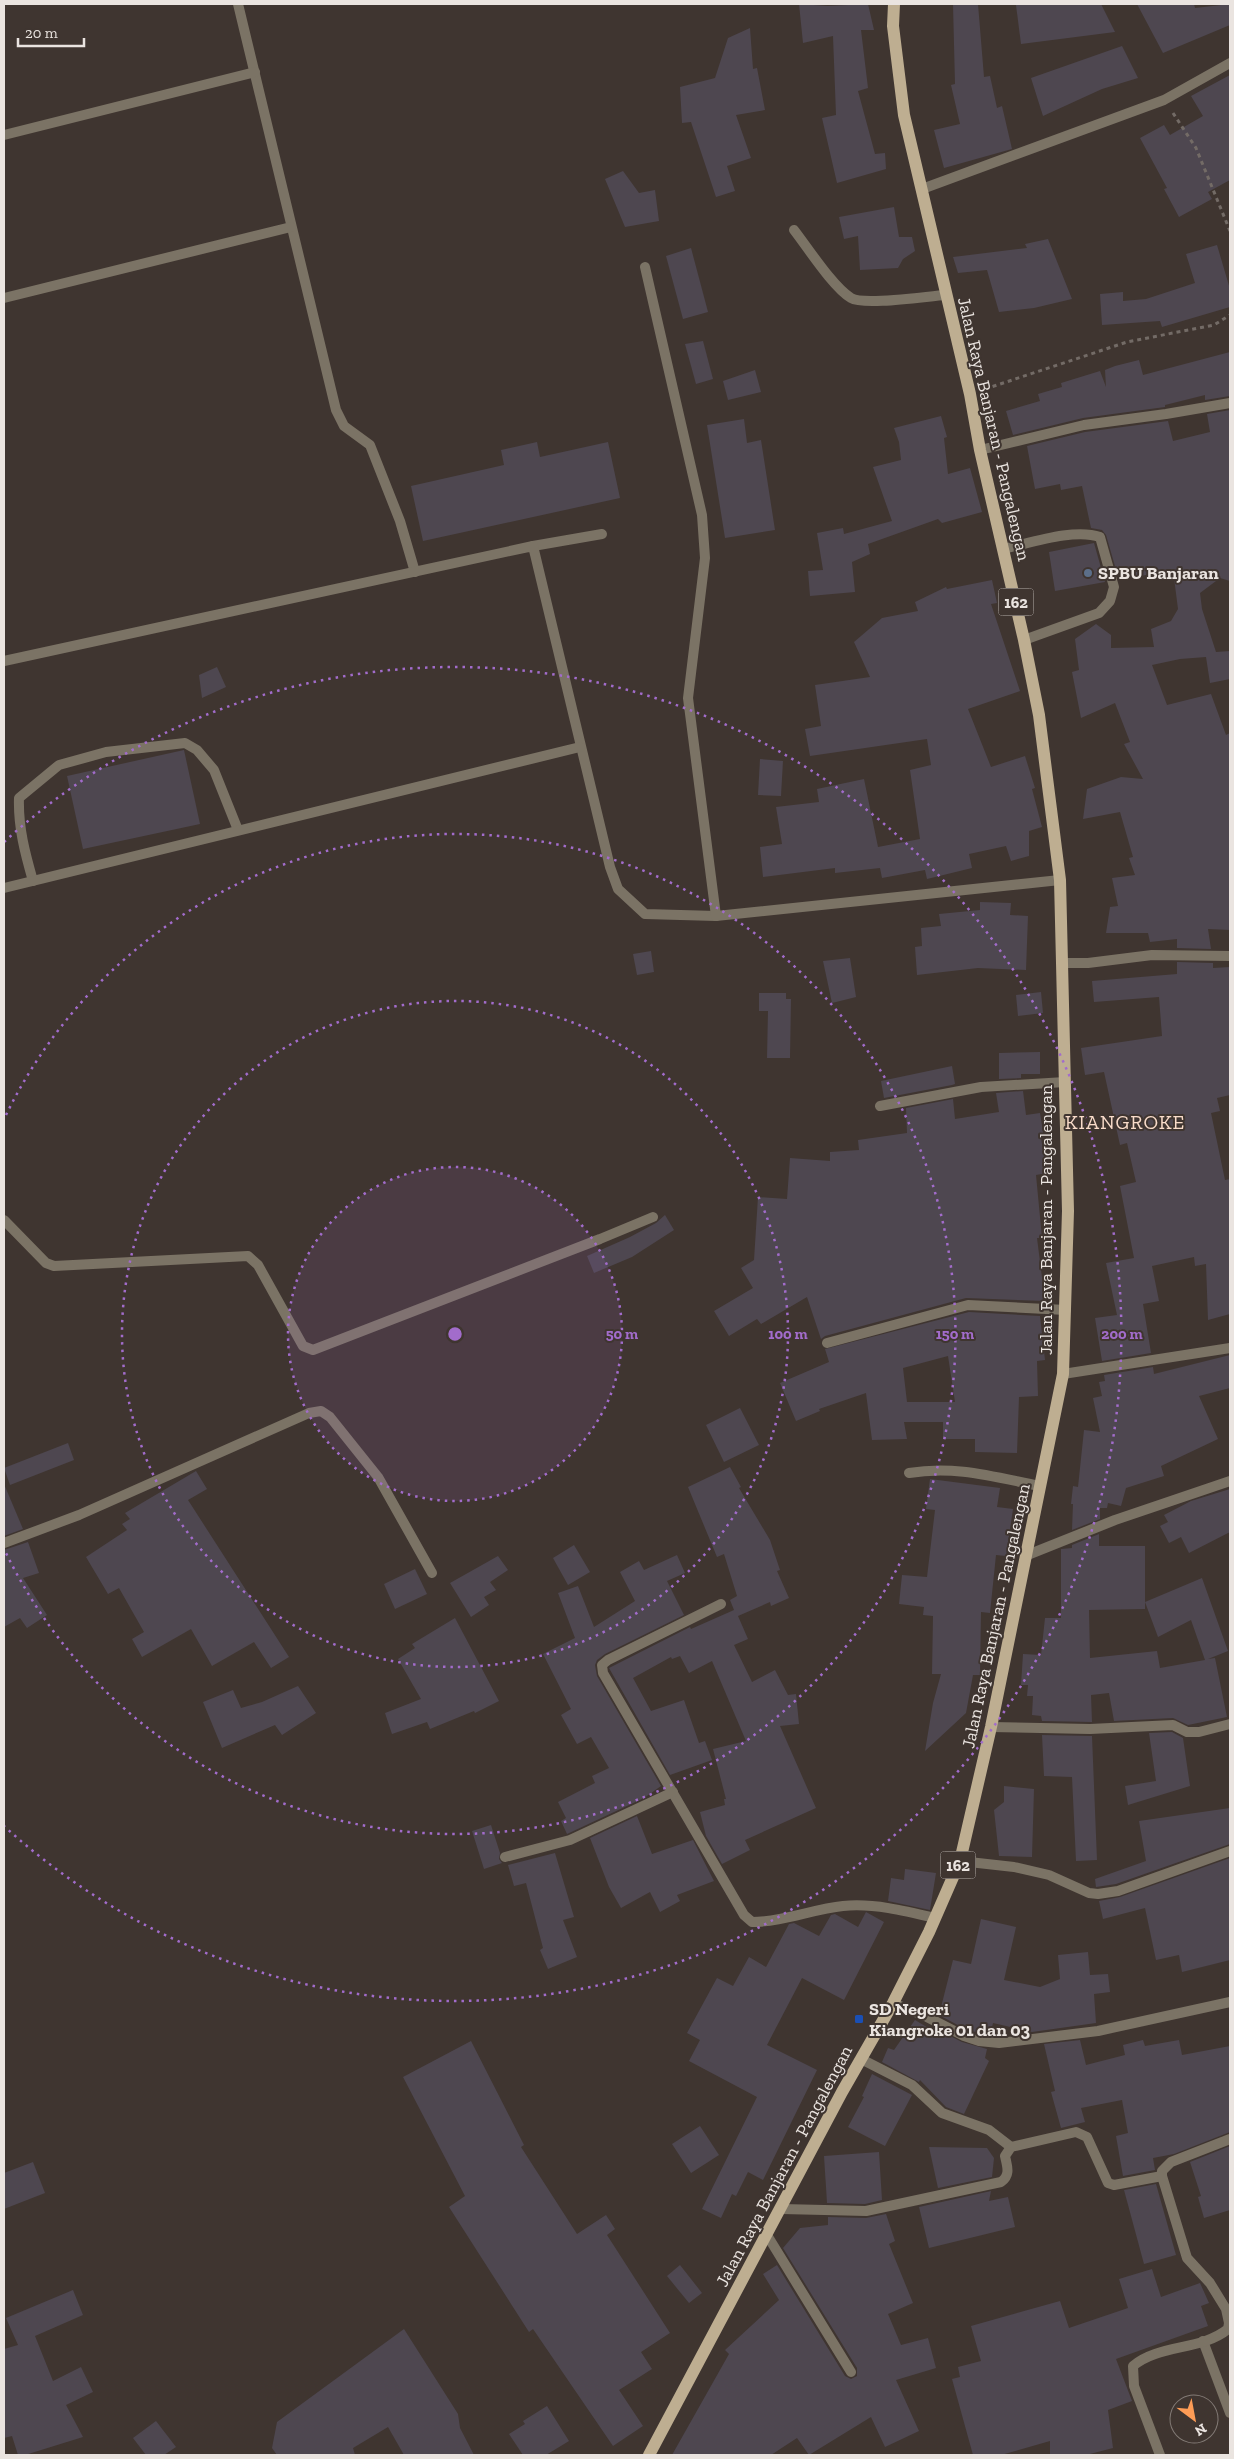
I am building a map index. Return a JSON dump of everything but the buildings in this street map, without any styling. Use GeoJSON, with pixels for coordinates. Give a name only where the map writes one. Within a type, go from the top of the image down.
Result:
{"type":"FeatureCollection","features":[{"type":"Feature","properties":{"kind":"main road","name":"Jalan Raya Banjaran - Pangalengan"},"geometry":{"type":"LineString","coordinates":[[650,2455],[892,2003],[935,1918],[960,1861],[991,1727],[1063,1374],[1068,1211],[1060,880],[1039,715],[1024,640],[980,450],[970,394],[904,115],[893,26],[894,4]]}},
{"type":"Feature","properties":{"kind":"street"},"geometry":{"type":"LineString","coordinates":[[238,4],[336,410],[344,426],[370,445],[400,521],[416,572]]}},
{"type":"Feature","properties":{"kind":"street"},"geometry":{"type":"LineString","coordinates":[[922,189],[1164,100],[1230,63]]}},
{"type":"Feature","properties":{"kind":"street"},"geometry":{"type":"LineString","coordinates":[[4,135],[255,72]]}},
{"type":"Feature","properties":{"kind":"street"},"geometry":{"type":"LineString","coordinates":[[4,298],[292,227]]}},
{"type":"Feature","properties":{"kind":"street"},"geometry":{"type":"LineString","coordinates":[[794,230],[841,290],[852,299],[868,302],[946,295]]}},
{"type":"Feature","properties":{"kind":"street"},"geometry":{"type":"LineString","coordinates":[[645,267],[702,515],[706,558],[688,698],[716,916]]}},
{"type":"Feature","properties":{"kind":"street"},"geometry":{"type":"LineString","coordinates":[[980,450],[1084,425],[1230,403]]}},
{"type":"Feature","properties":{"kind":"street"},"geometry":{"type":"LineString","coordinates":[[1003,550],[1076,534],[1090,533],[1100,537],[1114,587],[1110,601],[1099,613],[1024,640]]}},
{"type":"Feature","properties":{"kind":"street"},"geometry":{"type":"LineString","coordinates":[[4,661],[533,546],[602,534]]}},
{"type":"Feature","properties":{"kind":"street"},"geometry":{"type":"LineString","coordinates":[[533,546],[610,867],[618,889],[644,914],[716,916],[1060,880]]}},
{"type":"Feature","properties":{"kind":"street"},"geometry":{"type":"LineString","coordinates":[[33,881],[22,843],[19,798],[60,765],[106,752],[185,743],[197,750],[214,770],[238,830]]}},
{"type":"Feature","properties":{"kind":"street"},"geometry":{"type":"LineString","coordinates":[[4,888],[580,748]]}},
{"type":"Feature","properties":{"kind":"street"},"geometry":{"type":"LineString","coordinates":[[1062,963],[1088,963],[1152,955],[1230,956]]}},
{"type":"Feature","properties":{"kind":"street"},"geometry":{"type":"LineString","coordinates":[[880,1106],[981,1087],[1065,1082]]}},
{"type":"Feature","properties":{"kind":"street"},"geometry":{"type":"LineString","coordinates":[[4,1220],[46,1263],[54,1266],[248,1256],[258,1265],[303,1346],[308,1350],[313,1350],[653,1217]]}},
{"type":"Feature","properties":{"kind":"street"},"geometry":{"type":"LineString","coordinates":[[827,1343],[968,1305],[1066,1310]]}},
{"type":"Feature","properties":{"kind":"street"},"geometry":{"type":"LineString","coordinates":[[1063,1374],[1230,1348]]}},
{"type":"Feature","properties":{"kind":"street"},"geometry":{"type":"LineString","coordinates":[[4,1543],[88,1511],[309,1413],[321,1411],[330,1417],[378,1478],[432,1573]]}},
{"type":"Feature","properties":{"kind":"street"},"geometry":{"type":"LineString","coordinates":[[908,1473],[934,1468],[956,1469],[1040,1486]]}},
{"type":"Feature","properties":{"kind":"street"},"geometry":{"type":"LineString","coordinates":[[1025,1556],[1114,1520],[1230,1481]]}},
{"type":"Feature","properties":{"kind":"street"},"geometry":{"type":"LineString","coordinates":[[721,1604],[657,1634],[608,1660],[602,1665],[602,1673],[744,1915],[752,1922],[766,1922],[844,1906],[901,1910],[935,1918]]}},
{"type":"Feature","properties":{"kind":"street"},"geometry":{"type":"LineString","coordinates":[[991,1727],[1090,1729],[1173,1725],[1187,1732],[1199,1732],[1230,1724]]}},
{"type":"Feature","properties":{"kind":"street"},"geometry":{"type":"LineString","coordinates":[[505,1857],[570,1840],[673,1792]]}},
{"type":"Feature","properties":{"kind":"street"},"geometry":{"type":"LineString","coordinates":[[960,1861],[1014,1867],[1049,1875],[1089,1893],[1098,1894],[1118,1891],[1230,1851]]}},
{"type":"Feature","properties":{"kind":"street"},"geometry":{"type":"LineString","coordinates":[[892,2003],[927,2017],[964,2036],[979,2041],[999,2042],[1098,2031],[1230,2002]]}},
{"type":"Feature","properties":{"kind":"street"},"geometry":{"type":"LineString","coordinates":[[861,2059],[912,2085],[942,2113],[989,2130],[1011,2148]]}},
{"type":"Feature","properties":{"kind":"street"},"geometry":{"type":"LineString","coordinates":[[782,2209],[866,2211],[1001,2182],[1006,2179],[1008,2173],[1005,2156],[1011,2148],[1076,2132],[1082,2133],[1089,2142],[1108,2183],[1114,2185],[1162,2176]]}},
{"type":"Feature","properties":{"kind":"street"},"geometry":{"type":"LineString","coordinates":[[1160,2455],[1134,2386],[1132,2366],[1148,2357],[1204,2342],[1223,2333],[1228,2329],[1229,2323],[1226,2309],[1210,2283],[1187,2258],[1162,2171],[1171,2162],[1230,2139]]}},
{"type":"Feature","properties":{"kind":"street"},"geometry":{"type":"LineString","coordinates":[[767,2235],[851,2372]]}},
{"type":"Feature","properties":{"kind":"street"},"geometry":{"type":"LineString","coordinates":[[1204,2342],[1230,2413]]}},
{"type":"Feature","properties":{"kind":"path"},"geometry":{"type":"LineString","coordinates":[[1164,100],[1196,148],[1230,231]]}},
{"type":"Feature","properties":{"kind":"path"},"geometry":{"type":"LineString","coordinates":[[970,394],[1127,342],[1214,325],[1230,315]]}},
{"type":"Feature","properties":{"kind":"place","name":"SPBU Banjaran"},"geometry":{"type":"Point","coordinates":[1088,573]}},
{"type":"Feature","properties":{"kind":"place","name":"SD Negeri Kiangroke 01 dan 03"},"geometry":{"type":"Point","coordinates":[859,2019]}},
{"type":"Feature","properties":{"kind":"district","name":"KIANGROKE"},"geometry":{"type":"Point","coordinates":[1125,1122]}}]}
